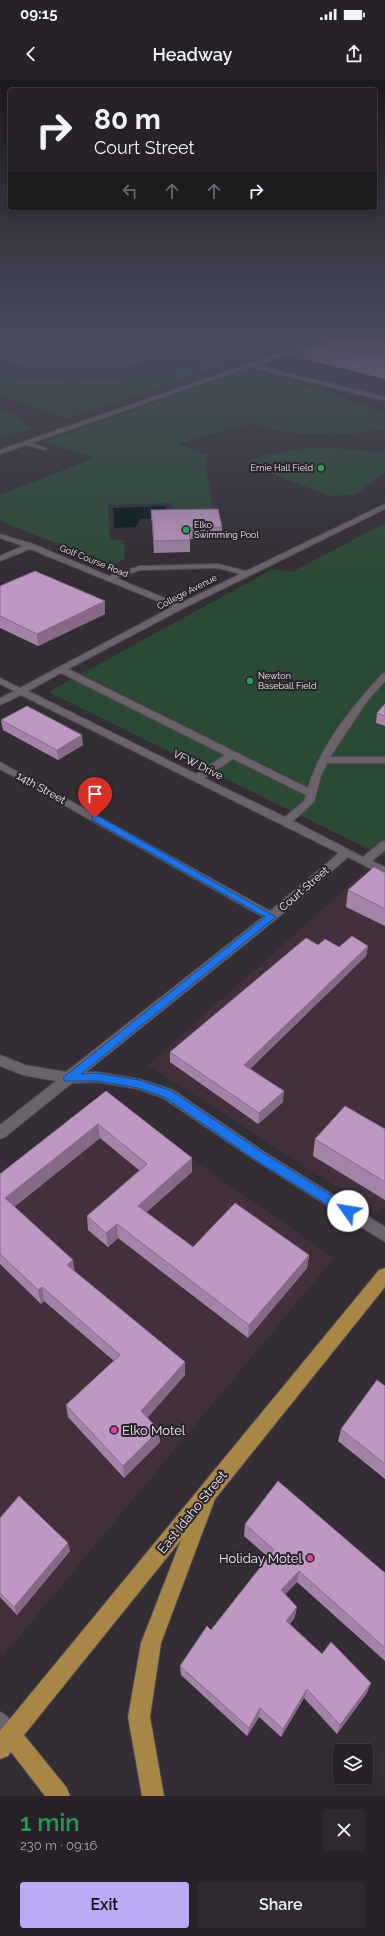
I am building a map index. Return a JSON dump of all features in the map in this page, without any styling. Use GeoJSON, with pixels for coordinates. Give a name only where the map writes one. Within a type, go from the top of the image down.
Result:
{"type":"FeatureCollection","features":[{"type":"Feature","properties":{"kind":"main road","name":"East Idaho Street"},"geometry":{"type":"LineString","coordinates":[[4,1735],[210,1490],[385,1275]]}},
{"type":"Feature","properties":{"kind":"main road"},"geometry":{"type":"LineString","coordinates":[[153,1796],[139,1717],[151,1644],[210,1490]]}},
{"type":"Feature","properties":{"kind":"main road"},"geometry":{"type":"LineString","coordinates":[[4,1735],[59,1796]]}},
{"type":"Feature","properties":{"kind":"street"},"geometry":{"type":"LineString","coordinates":[[0,452],[103,416]]}},
{"type":"Feature","properties":{"kind":"street"},"geometry":{"type":"LineString","coordinates":[[25,443],[44,449]]}},
{"type":"Feature","properties":{"kind":"street","name":"College Avenue"},"geometry":{"type":"LineString","coordinates":[[0,702],[179,607],[385,506]]}},
{"type":"Feature","properties":{"kind":"street","name":"Golf Course Road"},"geometry":{"type":"LineString","coordinates":[[0,536],[30,546],[179,607]]}},
{"type":"Feature","properties":{"kind":"street"},"geometry":{"type":"LineString","coordinates":[[0,559],[30,546]]}},
{"type":"Feature","properties":{"kind":"street"},"geometry":{"type":"LineString","coordinates":[[109,578],[140,568],[218,566],[230,568],[246,574]]}},
{"type":"Feature","properties":{"kind":"street"},"geometry":{"type":"LineString","coordinates":[[62,670],[312,794]]}},
{"type":"Feature","properties":{"kind":"street"},"geometry":{"type":"LineString","coordinates":[[286,822],[307,804],[312,794],[316,776],[323,760],[335,740],[365,698],[385,676]]}},
{"type":"Feature","properties":{"kind":"street","name":"VFW Drive"},"geometry":{"type":"LineString","coordinates":[[0,681],[385,872]]}},
{"type":"Feature","properties":{"kind":"street"},"geometry":{"type":"LineString","coordinates":[[197,778],[233,754]]}},
{"type":"Feature","properties":{"kind":"street"},"geometry":{"type":"LineString","coordinates":[[323,760],[385,760]]}},
{"type":"Feature","properties":{"kind":"street","name":"14th Street"},"geometry":{"type":"LineString","coordinates":[[0,765],[271,917]]}},
{"type":"Feature","properties":{"kind":"street"},"geometry":{"type":"LineString","coordinates":[[364,862],[385,844]]}},
{"type":"Feature","properties":{"kind":"street","name":"Court Street"},"geometry":{"type":"LineString","coordinates":[[0,1134],[68,1078],[271,917],[346,853]]}},
{"type":"Feature","properties":{"kind":"street"},"geometry":{"type":"LineString","coordinates":[[0,1060],[23,1070],[68,1078],[104,1078],[139,1084],[168,1094],[261,1157],[385,1235]]}},
{"type":"Feature","properties":{"kind":"shaded area"},"geometry":{"type":"Polygon","coordinates":[[[165,506],[166,518],[140,519],[136,527],[114,528],[113,508],[165,506]]]}},
{"type":"Feature","properties":{"kind":"shaded area"},"geometry":{"type":"Polygon","coordinates":[[[362,874],[385,885],[385,1206],[377,1213],[148,1065],[362,874]]]}},
{"type":"Feature","properties":{"kind":"shaded area"},"geometry":{"type":"Polygon","coordinates":[[[100,1095],[334,1258],[3,1656],[0,1653],[0,1177],[100,1095]]]}},
{"type":"Feature","properties":{"kind":"green space"},"geometry":{"type":"Polygon","coordinates":[[[0,416],[15,416],[33,429],[0,438],[0,416]]]}},
{"type":"Feature","properties":{"kind":"green space"},"geometry":{"type":"Polygon","coordinates":[[[59,416],[76,416],[67,419],[59,416]]]}},
{"type":"Feature","properties":{"kind":"green space"},"geometry":{"type":"Polygon","coordinates":[[[116,416],[385,416],[385,430],[333,435],[306,434],[278,431],[251,423],[179,444],[208,455],[206,467],[214,516],[174,517],[172,503],[108,505],[110,540],[124,540],[125,559],[111,565],[0,521],[0,495],[94,458],[44,442],[116,416]]]}},
{"type":"Feature","properties":{"kind":"green space","name":"Ernie Hall Field"},"geometry":{"type":"Polygon","coordinates":[[[308,448],[335,448],[385,453],[385,473],[354,495],[329,496],[245,463],[276,453],[308,448]]]}},
{"type":"Feature","properties":{"kind":"green space"},"geometry":{"type":"Polygon","coordinates":[[[385,523],[385,857],[48,692],[273,569],[292,572],[385,523]]]}},
{"type":"Feature","properties":{"kind":"building"},"geometry":{"type":"Polygon","coordinates":[[[218,509],[222,527],[189,528],[190,540],[154,541],[151,510],[218,509]]]}},
{"type":"Feature","properties":{"kind":"building"},"geometry":{"type":"Polygon","coordinates":[[[35,571],[105,601],[37,634],[0,616],[0,586],[35,571]]]}},
{"type":"Feature","properties":{"kind":"building"},"geometry":{"type":"Polygon","coordinates":[[[385,704],[385,716],[377,713],[385,704]]]}},
{"type":"Feature","properties":{"kind":"building"},"geometry":{"type":"Polygon","coordinates":[[[27,706],[82,735],[57,750],[1,720],[27,706]]]}},
{"type":"Feature","properties":{"kind":"building"},"geometry":{"type":"Polygon","coordinates":[[[374,867],[385,873],[385,909],[348,890],[374,867]]]}},
{"type":"Feature","properties":{"kind":"building"},"geometry":{"type":"Polygon","coordinates":[[[352,936],[368,946],[244,1065],[284,1091],[259,1113],[170,1052],[306,938],[318,945],[325,939],[339,947],[352,936]]]}},
{"type":"Feature","properties":{"kind":"building"},"geometry":{"type":"Polygon","coordinates":[[[106,1091],[192,1158],[138,1206],[193,1247],[235,1203],[309,1255],[249,1325],[117,1224],[106,1233],[87,1216],[147,1164],[98,1124],[5,1198],[73,1260],[67,1265],[185,1362],[141,1411],[159,1430],[123,1466],[66,1405],[120,1355],[42,1287],[38,1290],[0,1254],[0,1174],[106,1091]]]}},
{"type":"Feature","properties":{"kind":"building"},"geometry":{"type":"Polygon","coordinates":[[[345,1106],[385,1129],[385,1182],[315,1139],[345,1106]]]}},
{"type":"Feature","properties":{"kind":"building"},"geometry":{"type":"Polygon","coordinates":[[[377,1380],[385,1386],[385,1464],[341,1429],[377,1380]]]}},
{"type":"Feature","properties":{"kind":"building"},"geometry":{"type":"Polygon","coordinates":[[[278,1481],[385,1573],[385,1648],[299,1571],[281,1590],[297,1607],[286,1621],[322,1654],[331,1642],[371,1683],[340,1725],[307,1689],[283,1729],[260,1708],[249,1728],[180,1666],[207,1626],[211,1630],[274,1550],[245,1524],[278,1481]]]}},
{"type":"Feature","properties":{"kind":"building"},"geometry":{"type":"Polygon","coordinates":[[[19,1496],[68,1543],[14,1607],[0,1593],[0,1518],[19,1496]]]}},
{"type":"Feature","properties":{"kind":"place","name":"Ernie Hall Field"},"geometry":{"type":"Point","coordinates":[321,468]}},
{"type":"Feature","properties":{"kind":"place","name":"Elko Swimming Pool"},"geometry":{"type":"Point","coordinates":[186,530]}},
{"type":"Feature","properties":{"kind":"place","name":"Newton Baseball Field"},"geometry":{"type":"Point","coordinates":[250,681]}},
{"type":"Feature","properties":{"kind":"place","name":"Elko Motel"},"geometry":{"type":"Point","coordinates":[114,1430]}},
{"type":"Feature","properties":{"kind":"place","name":"Holiday Motel"},"geometry":{"type":"Point","coordinates":[310,1558]}},
{"type":"Feature","properties":{"kind":"route"},"geometry":{"type":"LineString","coordinates":[[95,818],[271,917],[68,1078],[97,1077],[139,1084],[168,1094],[261,1157],[348,1211]]}}]}
